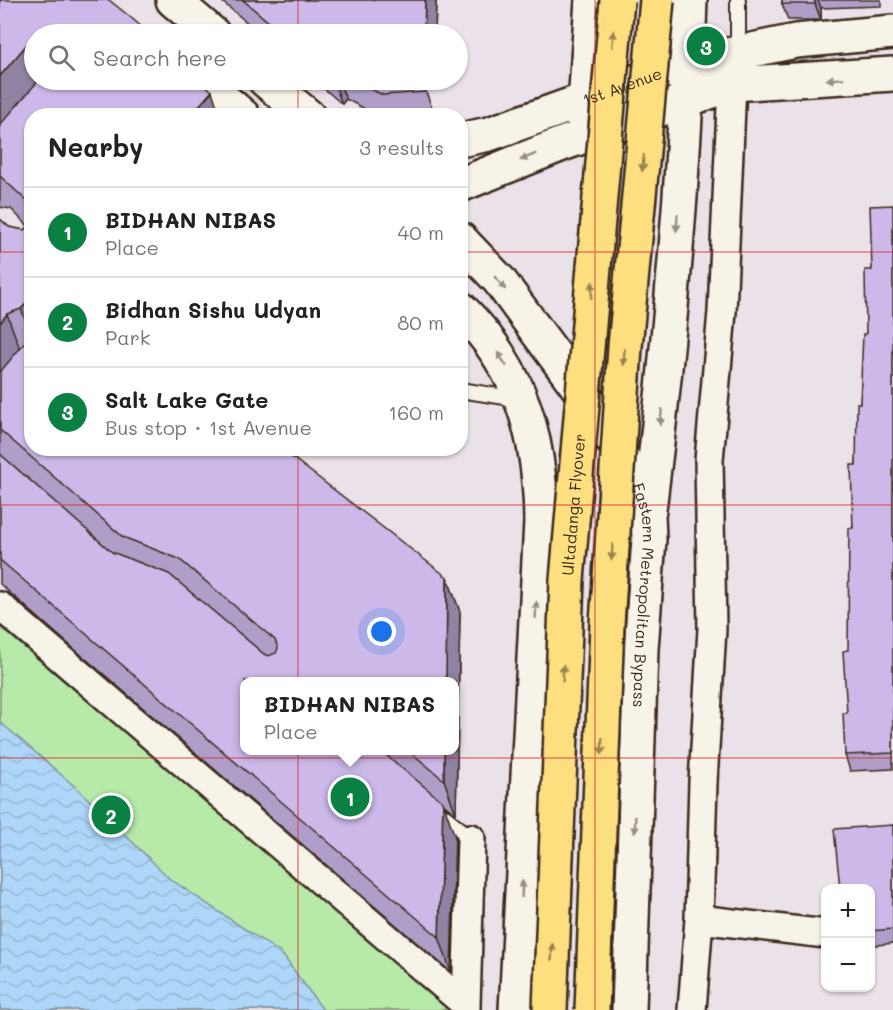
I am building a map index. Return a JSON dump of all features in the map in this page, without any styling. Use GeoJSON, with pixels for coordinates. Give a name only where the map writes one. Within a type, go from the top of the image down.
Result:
{"type":"FeatureCollection","features":[{"type":"Feature","properties":{"kind":"main road"},"geometry":{"type":"LineString","coordinates":[[173,0],[201,24]]}},
{"type":"Feature","properties":{"kind":"main road"},"geometry":{"type":"LineString","coordinates":[[583,137],[592,0]]}},
{"type":"Feature","properties":{"kind":"main road","name":"Ultadanga Flyover"},"geometry":{"type":"LineString","coordinates":[[550,1010],[567,580],[617,0]]}},
{"type":"Feature","properties":{"kind":"main road"},"geometry":{"type":"LineString","coordinates":[[592,1010],[607,624],[625,347],[657,0]]}},
{"type":"Feature","properties":{"kind":"main road"},"geometry":{"type":"LineString","coordinates":[[648,515],[666,375],[687,102],[690,0]]}},
{"type":"Feature","properties":{"kind":"main road","name":"1st Avenue"},"geometry":{"type":"LineString","coordinates":[[468,138],[489,134],[688,63],[796,41],[893,32]]}},
{"type":"Feature","properties":{"kind":"main road"},"geometry":{"type":"LineString","coordinates":[[468,182],[583,137],[687,102],[732,84],[893,74]]}},
{"type":"Feature","properties":{"kind":"main road"},"geometry":{"type":"LineString","coordinates":[[213,90],[234,108]]}},
{"type":"Feature","properties":{"kind":"main road"},"geometry":{"type":"LineString","coordinates":[[278,90],[299,108]]}},
{"type":"Feature","properties":{"kind":"main road","name":"Eastern Metropolitan Bypass"},"geometry":{"type":"LineString","coordinates":[[468,248],[499,280],[600,417],[639,487],[648,515],[649,539],[641,650],[629,1010]]}},
{"type":"Feature","properties":{"kind":"main road"},"geometry":{"type":"LineString","coordinates":[[468,318],[504,362],[522,399],[540,474],[541,521],[516,1010]]}},
{"type":"Feature","properties":{"kind":"street"},"geometry":{"type":"LineString","coordinates":[[692,1010],[699,919],[703,782],[712,629],[709,460],[722,312],[732,84]]}},
{"type":"Feature","properties":{"kind":"street"},"geometry":{"type":"LineString","coordinates":[[0,606],[466,1007]]}},
{"type":"Feature","properties":{"kind":"street"},"geometry":{"type":"LineString","coordinates":[[466,1007],[471,838]]}},
{"type":"Feature","properties":{"kind":"street"},"geometry":{"type":"LineString","coordinates":[[699,919],[821,934]]}},
{"type":"Feature","properties":{"kind":"lane"},"geometry":{"type":"LineString","coordinates":[[738,0],[738,52]]}},
{"type":"Feature","properties":{"kind":"lane"},"geometry":{"type":"LineString","coordinates":[[468,391],[522,399]]}},
{"type":"Feature","properties":{"kind":"lane"},"geometry":{"type":"LineString","coordinates":[[421,798],[471,838]]}},
{"type":"Feature","properties":{"kind":"green space"},"geometry":{"type":"Polygon","coordinates":[[[0,627],[446,1004],[445,1010],[0,1010],[0,627]]]}},
{"type":"Feature","properties":{"kind":"water"},"geometry":{"type":"Polygon","coordinates":[[[0,722],[79,790],[170,879],[282,954],[323,1010],[0,1010],[0,722]]]}},
{"type":"Feature","properties":{"kind":"building"},"geometry":{"type":"Polygon","coordinates":[[[0,0],[109,0],[138,24],[24,24],[24,48],[0,76],[0,0]]]}},
{"type":"Feature","properties":{"kind":"building"},"geometry":{"type":"Polygon","coordinates":[[[243,0],[425,0],[424,24],[271,24],[243,0]]]}},
{"type":"Feature","properties":{"kind":"building"},"geometry":{"type":"Polygon","coordinates":[[[782,0],[815,0],[815,4],[782,4],[782,0]]]}},
{"type":"Feature","properties":{"kind":"building"},"geometry":{"type":"Polygon","coordinates":[[[30,90],[212,91],[197,108],[24,108],[24,198],[0,176],[0,125],[30,90]]]}},
{"type":"Feature","properties":{"kind":"building"},"geometry":{"type":"Polygon","coordinates":[[[372,90],[424,90],[426,92],[383,95],[372,90]]]}},
{"type":"Feature","properties":{"kind":"building"},"geometry":{"type":"Polygon","coordinates":[[[893,205],[893,753],[845,755],[843,713],[847,713],[843,651],[848,650],[849,528],[853,528],[851,465],[856,465],[857,403],[860,403],[863,334],[866,334],[865,270],[872,270],[870,206],[893,205]]]}},
{"type":"Feature","properties":{"kind":"building"},"geometry":{"type":"Polygon","coordinates":[[[0,219],[9,227],[24,230],[24,306],[7,314],[0,323],[0,219]]]}},
{"type":"Feature","properties":{"kind":"building"},"geometry":{"type":"Polygon","coordinates":[[[24,344],[24,451],[0,430],[0,372],[24,344]]]}},
{"type":"Feature","properties":{"kind":"building"},"geometry":{"type":"Polygon","coordinates":[[[0,454],[112,552],[169,574],[264,654],[268,656],[276,653],[278,648],[275,640],[179,559],[123,537],[30,456],[290,456],[447,577],[446,677],[240,677],[240,755],[386,755],[443,802],[439,937],[0,560],[0,454]]]}},
{"type":"Feature","properties":{"kind":"building"},"geometry":{"type":"Polygon","coordinates":[[[414,755],[444,755],[444,780],[414,755]]]}},
{"type":"Feature","properties":{"kind":"building"},"geometry":{"type":"Polygon","coordinates":[[[893,825],[893,929],[875,931],[875,884],[840,884],[834,829],[893,825]]]}},
{"type":"Feature","properties":{"kind":"place","name":"Salt Lake Gate"},"geometry":{"type":"Point","coordinates":[706,46]}},
{"type":"Feature","properties":{"kind":"place","name":"BIDHAN NIBAS"},"geometry":{"type":"Point","coordinates":[350,797]}},
{"type":"Feature","properties":{"kind":"place","name":"Bidhan Sishu Udyan"},"geometry":{"type":"Point","coordinates":[111,815]}}]}
